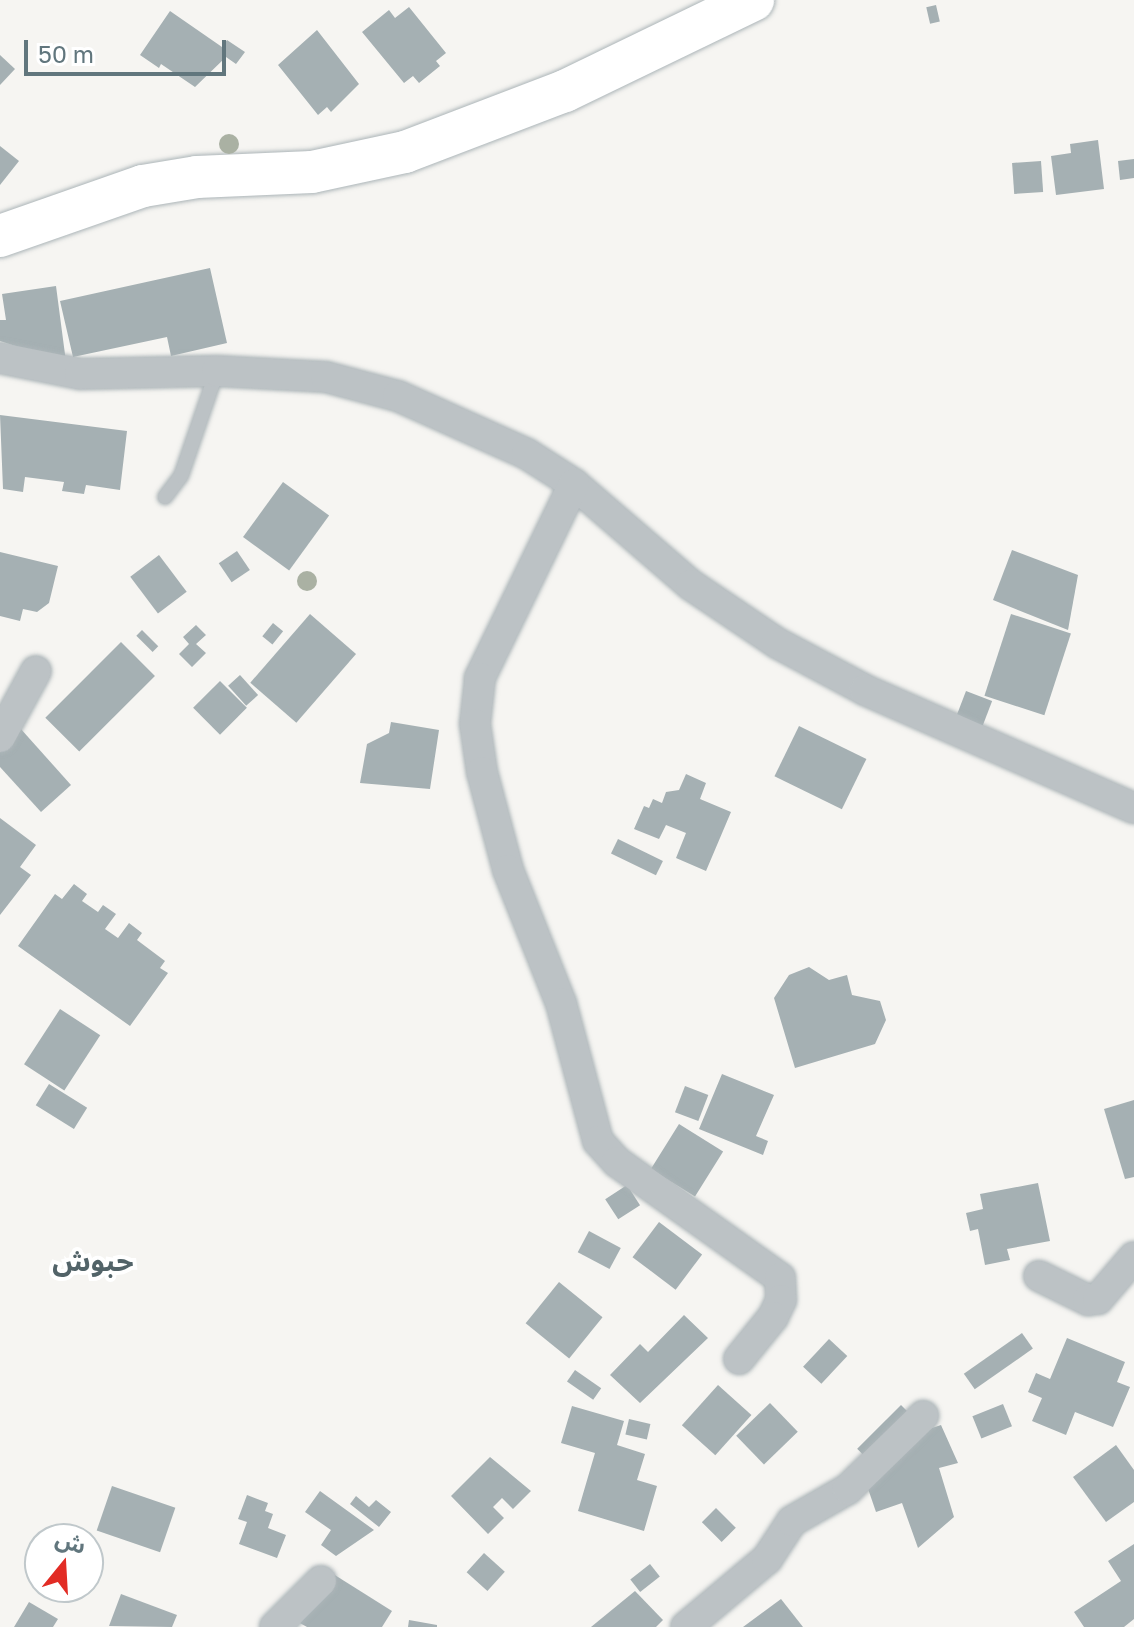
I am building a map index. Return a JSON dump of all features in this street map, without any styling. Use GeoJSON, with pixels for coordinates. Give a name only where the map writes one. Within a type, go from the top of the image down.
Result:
{"type":"FeatureCollection","features":[{"type":"Feature","properties":{"kind":"main road"},"geometry":{"type":"LineString","coordinates":[[0,236],[143,186],[197,177],[312,172],[405,152],[565,91],[753,0]]}},
{"type":"Feature","properties":{"kind":"street"},"geometry":{"type":"LineString","coordinates":[[0,358],[80,374],[217,371],[326,377],[398,396],[527,454],[574,484],[691,585],[777,643],[865,690],[1134,808]]}},
{"type":"Feature","properties":{"kind":"street"},"geometry":{"type":"LineString","coordinates":[[574,484],[480,678],[475,724],[482,772],[508,870],[561,1003],[598,1141],[617,1162],[780,1278],[781,1300],[773,1317],[739,1359]]}},
{"type":"Feature","properties":{"kind":"street"},"geometry":{"type":"LineString","coordinates":[[0,737],[36,671]]}},
{"type":"Feature","properties":{"kind":"street"},"geometry":{"type":"LineString","coordinates":[[1039,1276],[1088,1300],[1098,1299],[1134,1257]]}},
{"type":"Feature","properties":{"kind":"street"},"geometry":{"type":"LineString","coordinates":[[686,1627],[767,1559],[792,1521],[848,1489],[923,1416]]}},
{"type":"Feature","properties":{"kind":"street"},"geometry":{"type":"LineString","coordinates":[[275,1627],[321,1581]]}},
{"type":"Feature","properties":{"kind":"lane"},"geometry":{"type":"LineString","coordinates":[[165,497],[181,476],[217,371]]}},
{"type":"Feature","properties":{"kind":"building"},"geometry":{"type":"Polygon","coordinates":[[[936,5],[940,22],[930,24],[926,7],[936,5]]]}},
{"type":"Feature","properties":{"kind":"building"},"geometry":{"type":"Polygon","coordinates":[[[409,7],[446,53],[436,61],[440,66],[419,83],[413,76],[404,83],[362,32],[389,10],[395,18],[409,7]]]}},
{"type":"Feature","properties":{"kind":"building"},"geometry":{"type":"Polygon","coordinates":[[[170,11],[222,47],[227,40],[245,52],[236,64],[226,57],[195,87],[161,64],[159,68],[140,55],[170,11]]]}},
{"type":"Feature","properties":{"kind":"building"},"geometry":{"type":"Polygon","coordinates":[[[317,30],[359,84],[331,112],[327,107],[318,115],[278,65],[317,30]]]}},
{"type":"Feature","properties":{"kind":"building"},"geometry":{"type":"Polygon","coordinates":[[[0,55],[15,69],[0,85],[0,55]]]}},
{"type":"Feature","properties":{"kind":"building"},"geometry":{"type":"Polygon","coordinates":[[[1098,140],[1104,189],[1056,195],[1051,156],[1071,153],[1070,144],[1098,140]]]}},
{"type":"Feature","properties":{"kind":"building"},"geometry":{"type":"Polygon","coordinates":[[[0,146],[19,161],[0,185],[0,146]]]}},
{"type":"Feature","properties":{"kind":"building"},"geometry":{"type":"Polygon","coordinates":[[[1134,159],[1134,178],[1120,180],[1118,161],[1134,159]]]}},
{"type":"Feature","properties":{"kind":"building"},"geometry":{"type":"Polygon","coordinates":[[[1041,161],[1043,192],[1014,194],[1012,163],[1041,161]]]}},
{"type":"Feature","properties":{"kind":"building"},"geometry":{"type":"Polygon","coordinates":[[[210,268],[227,343],[171,356],[167,337],[73,357],[60,301],[210,268]]]}},
{"type":"Feature","properties":{"kind":"building"},"geometry":{"type":"Polygon","coordinates":[[[56,286],[66,362],[0,341],[0,320],[6,320],[2,294],[56,286]]]}},
{"type":"Feature","properties":{"kind":"building"},"geometry":{"type":"Polygon","coordinates":[[[0,415],[127,431],[120,490],[86,485],[84,494],[62,491],[64,482],[25,477],[23,492],[3,489],[0,415]]]}},
{"type":"Feature","properties":{"kind":"building"},"geometry":{"type":"Polygon","coordinates":[[[283,482],[329,516],[289,571],[243,537],[283,482]]]}},
{"type":"Feature","properties":{"kind":"building"},"geometry":{"type":"Polygon","coordinates":[[[1012,550],[1078,575],[1068,630],[993,600],[1012,550]]]}},
{"type":"Feature","properties":{"kind":"building"},"geometry":{"type":"Polygon","coordinates":[[[237,551],[250,570],[232,582],[219,563],[237,551]]]}},
{"type":"Feature","properties":{"kind":"building"},"geometry":{"type":"Polygon","coordinates":[[[0,552],[58,566],[49,603],[37,612],[23,609],[20,621],[0,616],[0,552]]]}},
{"type":"Feature","properties":{"kind":"building"},"geometry":{"type":"Polygon","coordinates":[[[159,555],[187,592],[158,613],[130,577],[159,555]]]}},
{"type":"Feature","properties":{"kind":"building"},"geometry":{"type":"Polygon","coordinates":[[[310,614],[356,654],[296,723],[250,683],[310,614]]]}},
{"type":"Feature","properties":{"kind":"building"},"geometry":{"type":"Polygon","coordinates":[[[1011,614],[1071,633],[1044,715],[984,696],[1011,614]]]}},
{"type":"Feature","properties":{"kind":"building"},"geometry":{"type":"Polygon","coordinates":[[[273,623],[283,631],[272,644],[262,636],[273,623]]]}},
{"type":"Feature","properties":{"kind":"building"},"geometry":{"type":"Polygon","coordinates":[[[196,625],[206,635],[196,644],[206,653],[192,667],[179,654],[189,644],[183,637],[196,625]]]}},
{"type":"Feature","properties":{"kind":"building"},"geometry":{"type":"Polygon","coordinates":[[[142,630],[158,646],[153,652],[136,636],[142,630]]]}},
{"type":"Feature","properties":{"kind":"building"},"geometry":{"type":"Polygon","coordinates":[[[121,642],[155,676],[79,752],[45,718],[121,642]]]}},
{"type":"Feature","properties":{"kind":"building"},"geometry":{"type":"Polygon","coordinates":[[[240,675],[258,695],[246,706],[228,686],[240,675]]]}},
{"type":"Feature","properties":{"kind":"building"},"geometry":{"type":"Polygon","coordinates":[[[220,681],[247,708],[220,735],[193,708],[220,681]]]}},
{"type":"Feature","properties":{"kind":"building"},"geometry":{"type":"Polygon","coordinates":[[[966,691],[992,701],[980,734],[953,724],[966,691]]]}},
{"type":"Feature","properties":{"kind":"building"},"geometry":{"type":"Polygon","coordinates":[[[391,722],[439,730],[430,789],[360,783],[367,744],[389,733],[391,722]]]}},
{"type":"Feature","properties":{"kind":"building"},"geometry":{"type":"Polygon","coordinates":[[[799,726],[866,759],[842,809],[774,776],[799,726]]]}},
{"type":"Feature","properties":{"kind":"building"},"geometry":{"type":"Polygon","coordinates":[[[20,728],[71,785],[41,812],[0,767],[0,745],[20,728]]]}},
{"type":"Feature","properties":{"kind":"building"},"geometry":{"type":"Polygon","coordinates":[[[686,774],[706,783],[700,799],[731,812],[706,871],[676,858],[686,833],[666,825],[659,839],[634,829],[644,806],[649,808],[653,799],[662,803],[666,792],[679,790],[686,774]]]}},
{"type":"Feature","properties":{"kind":"building"},"geometry":{"type":"Polygon","coordinates":[[[0,818],[36,845],[20,867],[31,875],[0,915],[0,818]]]}},
{"type":"Feature","properties":{"kind":"building"},"geometry":{"type":"Polygon","coordinates":[[[618,839],[663,861],[656,875],[611,853],[618,839]]]}},
{"type":"Feature","properties":{"kind":"building"},"geometry":{"type":"Polygon","coordinates":[[[74,884],[87,894],[82,901],[98,912],[103,905],[116,914],[105,929],[118,938],[129,923],[142,933],[137,940],[165,961],[160,968],[168,973],[130,1026],[18,946],[55,894],[62,899],[74,884]]]}},
{"type":"Feature","properties":{"kind":"building"},"geometry":{"type":"Polygon","coordinates":[[[809,967],[829,980],[847,975],[852,995],[880,1001],[886,1020],[875,1044],[795,1068],[774,998],[789,975],[809,967]]]}},
{"type":"Feature","properties":{"kind":"building"},"geometry":{"type":"Polygon","coordinates":[[[60,1009],[100,1035],[64,1090],[24,1064],[60,1009]]]}},
{"type":"Feature","properties":{"kind":"building"},"geometry":{"type":"Polygon","coordinates":[[[722,1074],[774,1095],[756,1136],[768,1141],[763,1155],[699,1129],[722,1074]]]}},
{"type":"Feature","properties":{"kind":"building"},"geometry":{"type":"Polygon","coordinates":[[[49,1084],[87,1108],[74,1129],[36,1105],[49,1084]]]}},
{"type":"Feature","properties":{"kind":"building"},"geometry":{"type":"Polygon","coordinates":[[[685,1086],[708,1095],[698,1121],[675,1112],[685,1086]]]}},
{"type":"Feature","properties":{"kind":"building"},"geometry":{"type":"Polygon","coordinates":[[[1134,1100],[1134,1177],[1125,1179],[1104,1109],[1134,1100]]]}},
{"type":"Feature","properties":{"kind":"building"},"geometry":{"type":"Polygon","coordinates":[[[679,1124],[723,1152],[695,1197],[651,1169],[679,1124]]]}},
{"type":"Feature","properties":{"kind":"building"},"geometry":{"type":"Polygon","coordinates":[[[1038,1183],[1050,1241],[1007,1249],[1010,1260],[985,1265],[978,1229],[970,1231],[966,1213],[983,1209],[980,1194],[1038,1183]]]}},
{"type":"Feature","properties":{"kind":"building"},"geometry":{"type":"Polygon","coordinates":[[[627,1185],[640,1205],[618,1219],[605,1199],[627,1185]]]}},
{"type":"Feature","properties":{"kind":"building"},"geometry":{"type":"Polygon","coordinates":[[[659,1222],[702,1254],[676,1290],[633,1257],[659,1222]]]}},
{"type":"Feature","properties":{"kind":"building"},"geometry":{"type":"Polygon","coordinates":[[[589,1231],[621,1248],[610,1269],[578,1252],[589,1231]]]}},
{"type":"Feature","properties":{"kind":"building"},"geometry":{"type":"Polygon","coordinates":[[[559,1282],[603,1317],[569,1358],[526,1323],[559,1282]]]}},
{"type":"Feature","properties":{"kind":"building"},"geometry":{"type":"Polygon","coordinates":[[[684,1315],[708,1338],[640,1403],[610,1375],[640,1344],[648,1352],[684,1315]]]}},
{"type":"Feature","properties":{"kind":"building"},"geometry":{"type":"Polygon","coordinates":[[[1022,1333],[1033,1349],[975,1389],[964,1374],[1022,1333]]]}},
{"type":"Feature","properties":{"kind":"building"},"geometry":{"type":"Polygon","coordinates":[[[1067,1338],[1125,1362],[1117,1382],[1130,1387],[1113,1427],[1075,1412],[1066,1435],[1032,1421],[1042,1398],[1028,1392],[1036,1373],[1050,1379],[1067,1338]]]}},
{"type":"Feature","properties":{"kind":"building"},"geometry":{"type":"Polygon","coordinates":[[[829,1339],[847,1356],[821,1384],[803,1367],[829,1339]]]}},
{"type":"Feature","properties":{"kind":"building"},"geometry":{"type":"Polygon","coordinates":[[[575,1370],[601,1388],[593,1400],[567,1381],[575,1370]]]}},
{"type":"Feature","properties":{"kind":"building"},"geometry":{"type":"Polygon","coordinates":[[[718,1385],[751,1415],[715,1455],[682,1425],[718,1385]]]}},
{"type":"Feature","properties":{"kind":"building"},"geometry":{"type":"Polygon","coordinates":[[[770,1403],[798,1432],[764,1464],[736,1436],[770,1403]]]}},
{"type":"Feature","properties":{"kind":"building"},"geometry":{"type":"Polygon","coordinates":[[[1003,1404],[1012,1426],[981,1439],[972,1416],[1003,1404]]]}},
{"type":"Feature","properties":{"kind":"building"},"geometry":{"type":"Polygon","coordinates":[[[901,1405],[914,1418],[870,1462],[857,1449],[901,1405]]]}},
{"type":"Feature","properties":{"kind":"building"},"geometry":{"type":"Polygon","coordinates":[[[572,1406],[624,1421],[617,1445],[645,1454],[637,1480],[657,1486],[644,1531],[578,1511],[595,1453],[561,1443],[572,1406]]]}},
{"type":"Feature","properties":{"kind":"building"},"geometry":{"type":"Polygon","coordinates":[[[629,1419],[650,1424],[647,1440],[625,1435],[629,1419]]]}},
{"type":"Feature","properties":{"kind":"building"},"geometry":{"type":"Polygon","coordinates":[[[941,1425],[958,1463],[939,1468],[954,1517],[918,1548],[902,1503],[876,1512],[865,1480],[908,1436],[941,1425]]]}},
{"type":"Feature","properties":{"kind":"building"},"geometry":{"type":"Polygon","coordinates":[[[1116,1445],[1134,1470],[1134,1502],[1106,1522],[1073,1477],[1116,1445]]]}},
{"type":"Feature","properties":{"kind":"building"},"geometry":{"type":"Polygon","coordinates":[[[490,1457],[531,1491],[513,1509],[502,1498],[493,1507],[504,1518],[488,1534],[451,1496],[490,1457]]]}},
{"type":"Feature","properties":{"kind":"building"},"geometry":{"type":"Polygon","coordinates":[[[112,1486],[175,1508],[160,1552],[104,1533],[104,1523],[99,1523],[112,1486]]]}},
{"type":"Feature","properties":{"kind":"building"},"geometry":{"type":"Polygon","coordinates":[[[320,1491],[374,1530],[336,1556],[321,1545],[331,1530],[305,1512],[320,1491]]]}},
{"type":"Feature","properties":{"kind":"building"},"geometry":{"type":"Polygon","coordinates":[[[247,1495],[268,1503],[265,1511],[273,1514],[268,1528],[286,1535],[277,1558],[239,1544],[247,1522],[238,1519],[247,1495]]]}},
{"type":"Feature","properties":{"kind":"building"},"geometry":{"type":"Polygon","coordinates":[[[356,1496],[369,1507],[376,1500],[391,1512],[379,1527],[350,1504],[356,1496]]]}},
{"type":"Feature","properties":{"kind":"building"},"geometry":{"type":"Polygon","coordinates":[[[716,1508],[736,1528],[722,1542],[702,1522],[716,1508]]]}},
{"type":"Feature","properties":{"kind":"building"},"geometry":{"type":"Polygon","coordinates":[[[1134,1544],[1134,1619],[1124,1627],[1084,1627],[1074,1612],[1121,1581],[1108,1561],[1134,1544]]]}},
{"type":"Feature","properties":{"kind":"building"},"geometry":{"type":"Polygon","coordinates":[[[484,1553],[505,1572],[487,1591],[467,1572],[484,1553]]]}},
{"type":"Feature","properties":{"kind":"building"},"geometry":{"type":"Polygon","coordinates":[[[650,1564],[660,1577],[640,1592],[630,1579],[650,1564]]]}},
{"type":"Feature","properties":{"kind":"building"},"geometry":{"type":"Polygon","coordinates":[[[330,1572],[392,1611],[382,1627],[307,1627],[298,1622],[330,1572]]]}},
{"type":"Feature","properties":{"kind":"building"},"geometry":{"type":"Polygon","coordinates":[[[635,1591],[663,1620],[656,1627],[591,1627],[635,1591]]]}},
{"type":"Feature","properties":{"kind":"building"},"geometry":{"type":"Polygon","coordinates":[[[121,1594],[177,1615],[172,1627],[109,1626],[121,1594]]]}},
{"type":"Feature","properties":{"kind":"building"},"geometry":{"type":"Polygon","coordinates":[[[781,1599],[803,1627],[743,1627],[781,1599]]]}},
{"type":"Feature","properties":{"kind":"building"},"geometry":{"type":"Polygon","coordinates":[[[28,1603],[58,1619],[53,1627],[14,1627],[28,1603]]]}},
{"type":"Feature","properties":{"kind":"building"},"geometry":{"type":"Polygon","coordinates":[[[409,1620],[437,1625],[437,1627],[408,1627],[409,1620]]]}},
{"type":"Feature","properties":{"kind":"district","name":"حبوش"},"geometry":{"type":"Point","coordinates":[93,1261]}}]}
